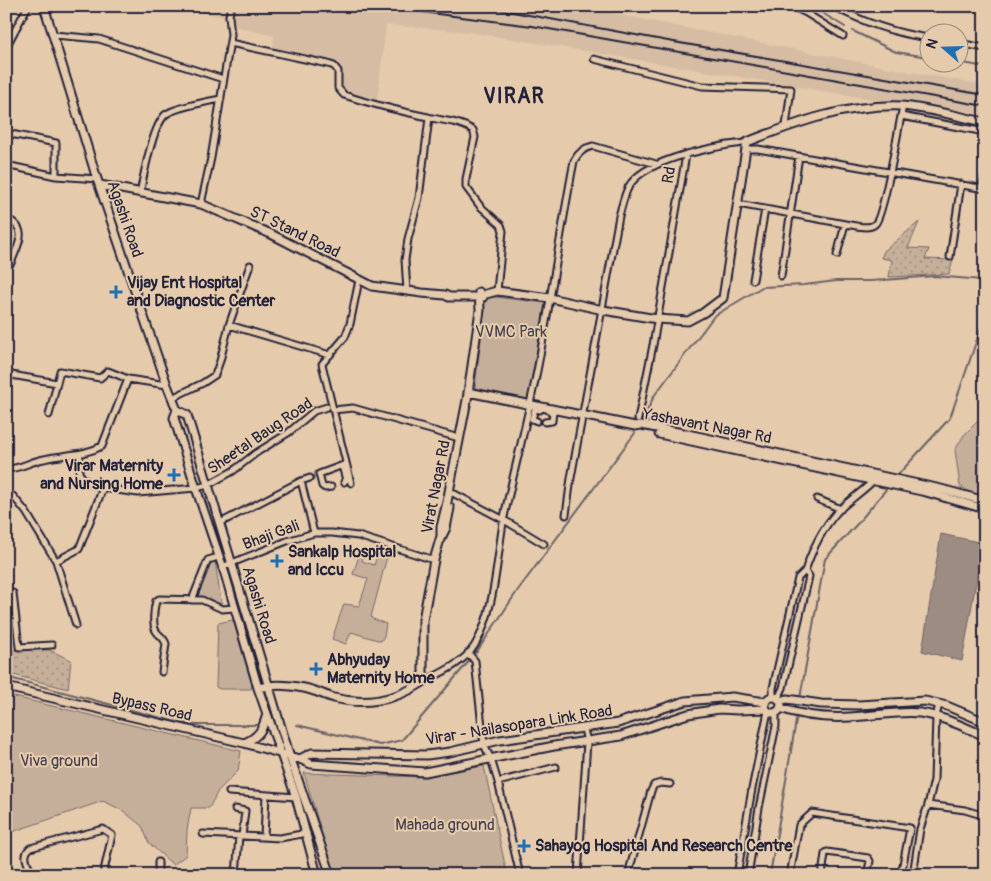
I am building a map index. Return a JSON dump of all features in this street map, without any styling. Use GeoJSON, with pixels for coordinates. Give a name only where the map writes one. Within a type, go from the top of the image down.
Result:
{"type":"FeatureCollection","features":[{"type":"Feature","properties":{"kind":"street"},"geometry":{"type":"LineString","coordinates":[[6,48],[28,6]]}},
{"type":"Feature","properties":{"kind":"street","name":"Agashi Road"},"geometry":{"type":"LineString","coordinates":[[44,6],[98,182],[167,385],[177,410],[188,415],[268,685],[330,875]]}},
{"type":"Feature","properties":{"kind":"street"},"geometry":{"type":"LineString","coordinates":[[201,204],[230,43],[229,16],[231,6]]}},
{"type":"Feature","properties":{"kind":"street"},"geometry":{"type":"LineString","coordinates":[[791,6],[843,36]]}},
{"type":"Feature","properties":{"kind":"street"},"geometry":{"type":"LineString","coordinates":[[833,6],[854,18],[900,34],[918,37]]}},
{"type":"Feature","properties":{"kind":"street"},"geometry":{"type":"LineString","coordinates":[[54,35],[99,39],[223,79]]}},
{"type":"Feature","properties":{"kind":"street"},"geometry":{"type":"LineString","coordinates":[[230,43],[334,66],[338,71],[338,88],[344,95],[429,118],[454,122],[465,125],[473,130],[475,136],[466,187],[480,206],[501,225],[503,231],[497,290],[550,298],[603,310],[657,319],[688,321],[724,298],[747,145],[983,189],[985,176]]}},
{"type":"Feature","properties":{"kind":"street"},"geometry":{"type":"LineString","coordinates":[[968,45],[985,48]]}},
{"type":"Feature","properties":{"kind":"street"},"geometry":{"type":"LineString","coordinates":[[594,59],[702,86],[791,89],[786,126]]}},
{"type":"Feature","properties":{"kind":"street"},"geometry":{"type":"LineString","coordinates":[[140,193],[148,153],[165,115],[175,110],[221,99]]}},
{"type":"Feature","properties":{"kind":"street"},"geometry":{"type":"LineString","coordinates":[[738,204],[871,227],[876,224],[880,216],[902,106]]}},
{"type":"Feature","properties":{"kind":"street","name":"Rd"},"geometry":{"type":"LineString","coordinates":[[636,422],[657,319],[686,155],[747,145],[786,126],[848,109],[902,106],[985,122]]}},
{"type":"Feature","properties":{"kind":"street"},"geometry":{"type":"LineString","coordinates":[[901,116],[985,132]]}},
{"type":"Feature","properties":{"kind":"street"},"geometry":{"type":"LineString","coordinates":[[407,291],[406,260],[408,239],[419,198],[429,118]]}},
{"type":"Feature","properties":{"kind":"street"},"geometry":{"type":"LineString","coordinates":[[6,132],[56,143],[56,176]]}},
{"type":"Feature","properties":{"kind":"street"},"geometry":{"type":"LineString","coordinates":[[537,421],[532,419],[533,406],[574,161],[584,149],[593,146],[656,164]]}},
{"type":"Feature","properties":{"kind":"street"},"geometry":{"type":"LineString","coordinates":[[566,515],[619,216],[624,197],[630,185],[642,172],[656,164],[686,155]]}},
{"type":"Feature","properties":{"kind":"street"},"geometry":{"type":"LineString","coordinates":[[781,276],[798,156]]}},
{"type":"Feature","properties":{"kind":"street"},"geometry":{"type":"LineString","coordinates":[[6,165],[56,176],[98,182]]}},
{"type":"Feature","properties":{"kind":"street","name":"ST Stand Road"},"geometry":{"type":"LineString","coordinates":[[98,182],[140,193],[201,204],[271,234],[372,286],[445,295],[449,293],[482,294],[497,290]]}},
{"type":"Feature","properties":{"kind":"street"},"geometry":{"type":"LineString","coordinates":[[950,257],[961,184]]}},
{"type":"Feature","properties":{"kind":"street"},"geometry":{"type":"LineString","coordinates":[[752,280],[765,209]]}},
{"type":"Feature","properties":{"kind":"street"},"geometry":{"type":"LineString","coordinates":[[6,218],[16,223],[21,229],[11,263]]}},
{"type":"Feature","properties":{"kind":"street"},"geometry":{"type":"LineString","coordinates":[[837,255],[845,224]]}},
{"type":"Feature","properties":{"kind":"street"},"geometry":{"type":"LineString","coordinates":[[172,398],[215,375],[229,325],[250,265]]}},
{"type":"Feature","properties":{"kind":"street"},"geometry":{"type":"LineString","coordinates":[[344,482],[346,480],[344,465],[322,364],[345,338],[350,324],[359,280]]}},
{"type":"Feature","properties":{"kind":"street","name":"Virat Nagar Rd"},"geometry":{"type":"LineString","coordinates":[[423,682],[423,620],[434,560],[441,536],[441,527],[452,492],[460,438],[470,393],[482,294]]}},
{"type":"Feature","properties":{"kind":"street"},"geometry":{"type":"LineString","coordinates":[[229,325],[330,354]]}},
{"type":"Feature","properties":{"kind":"street"},"geometry":{"type":"LineString","coordinates":[[49,415],[60,371],[100,378],[108,372],[128,379],[167,385]]}},
{"type":"Feature","properties":{"kind":"street"},"geometry":{"type":"LineString","coordinates":[[6,374],[58,383]]}},
{"type":"Feature","properties":{"kind":"street"},"geometry":{"type":"LineString","coordinates":[[6,470],[23,467],[42,459],[94,451],[102,446],[128,379]]}},
{"type":"Feature","properties":{"kind":"street"},"geometry":{"type":"LineString","coordinates":[[470,393],[452,492],[544,544]]}},
{"type":"Feature","properties":{"kind":"street","name":"Yashavant Nagar Rd"},"geometry":{"type":"LineString","coordinates":[[470,393],[583,415],[636,422],[641,425],[940,492]]}},
{"type":"Feature","properties":{"kind":"street"},"geometry":{"type":"LineString","coordinates":[[533,406],[553,412],[551,422],[546,422]]}},
{"type":"Feature","properties":{"kind":"street"},"geometry":{"type":"LineString","coordinates":[[258,688],[268,685],[304,688],[335,698],[364,702],[379,701],[402,694],[452,667],[469,654],[488,614],[504,520],[533,406]]}},
{"type":"Feature","properties":{"kind":"street","name":"Sheetal Baug Road"},"geometry":{"type":"LineString","coordinates":[[103,488],[138,493],[196,488],[208,485],[233,471],[256,453],[288,433],[314,411],[327,407]]}},
{"type":"Feature","properties":{"kind":"street"},"geometry":{"type":"LineString","coordinates":[[333,410],[353,408],[460,438]]}},
{"type":"Feature","properties":{"kind":"street","name":"Agashi Road"},"geometry":{"type":"LineString","coordinates":[[177,410],[174,418],[222,567],[258,688],[296,797],[317,875]]}},
{"type":"Feature","properties":{"kind":"street"},"geometry":{"type":"LineString","coordinates":[[636,422],[648,431],[873,481],[883,480]]}},
{"type":"Feature","properties":{"kind":"street"},"geometry":{"type":"LineString","coordinates":[[56,561],[79,549],[103,488],[87,482],[79,473],[80,454]]}},
{"type":"Feature","properties":{"kind":"street"},"geometry":{"type":"LineString","coordinates":[[344,465],[351,483]]}},
{"type":"Feature","properties":{"kind":"street"},"geometry":{"type":"LineString","coordinates":[[330,487],[325,488],[322,486],[319,474],[344,465]]}},
{"type":"Feature","properties":{"kind":"street"},"geometry":{"type":"LineString","coordinates":[[220,523],[310,478]]}},
{"type":"Feature","properties":{"kind":"street"},"geometry":{"type":"LineString","coordinates":[[301,481],[314,533]]}},
{"type":"Feature","properties":{"kind":"street"},"geometry":{"type":"LineString","coordinates":[[748,875],[759,808],[776,726],[773,688],[798,578],[805,571],[822,532],[841,509],[873,481]]}},
{"type":"Feature","properties":{"kind":"street"},"geometry":{"type":"LineString","coordinates":[[940,492],[985,502]]}},
{"type":"Feature","properties":{"kind":"street"},"geometry":{"type":"LineString","coordinates":[[940,492],[985,509]]}},
{"type":"Feature","properties":{"kind":"street"},"geometry":{"type":"LineString","coordinates":[[14,496],[56,561],[76,625]]}},
{"type":"Feature","properties":{"kind":"street"},"geometry":{"type":"LineString","coordinates":[[817,499],[841,509]]}},
{"type":"Feature","properties":{"kind":"street","name":"Bhaji Gali"},"geometry":{"type":"LineString","coordinates":[[222,567],[288,541],[314,533],[358,536],[434,560]]}},
{"type":"Feature","properties":{"kind":"street"},"geometry":{"type":"LineString","coordinates":[[192,600],[208,560],[215,558]]}},
{"type":"Feature","properties":{"kind":"street"},"geometry":{"type":"LineString","coordinates":[[737,875],[752,789],[775,704],[784,688],[809,576],[805,571]]}},
{"type":"Feature","properties":{"kind":"street"},"geometry":{"type":"LineString","coordinates":[[6,594],[13,593],[19,646],[52,645]]}},
{"type":"Feature","properties":{"kind":"street"},"geometry":{"type":"LineString","coordinates":[[162,672],[166,644],[164,638],[154,626],[155,604],[159,599],[202,600],[222,609],[234,608]]}},
{"type":"Feature","properties":{"kind":"street"},"geometry":{"type":"LineString","coordinates":[[469,654],[475,661],[484,744],[498,782],[520,875]]}},
{"type":"Feature","properties":{"kind":"street","name":"Bypass Road"},"geometry":{"type":"LineString","coordinates":[[6,687],[244,743],[300,759]]}},
{"type":"Feature","properties":{"kind":"street","name":"Virar - Nailasopara Link Road"},"geometry":{"type":"LineString","coordinates":[[300,759],[312,753],[427,755],[450,752],[500,740],[618,723],[685,701],[732,697],[775,704],[788,711],[808,715],[859,717],[920,713],[936,717],[985,736]]}},
{"type":"Feature","properties":{"kind":"street","name":"Virar - Nailasopara Link Road"},"geometry":{"type":"LineString","coordinates":[[300,759],[311,764],[425,772],[621,736],[688,714],[719,709],[738,710],[775,704],[859,705],[925,701],[939,704],[985,722]]}},
{"type":"Feature","properties":{"kind":"street"},"geometry":{"type":"LineString","coordinates":[[820,716],[822,704]]}},
{"type":"Feature","properties":{"kind":"street"},"geometry":{"type":"LineString","coordinates":[[913,875],[920,829],[934,780],[936,717],[939,704]]}},
{"type":"Feature","properties":{"kind":"street"},"geometry":{"type":"LineString","coordinates":[[244,743],[258,735],[263,728],[267,713]]}},
{"type":"Feature","properties":{"kind":"street"},"geometry":{"type":"LineString","coordinates":[[578,875],[587,742],[584,729]]}},
{"type":"Feature","properties":{"kind":"street"},"geometry":{"type":"LineString","coordinates":[[498,782],[556,767]]}},
{"type":"Feature","properties":{"kind":"street"},"geometry":{"type":"LineString","coordinates":[[628,875],[651,791],[654,785],[661,783],[670,784]]}},
{"type":"Feature","properties":{"kind":"street"},"geometry":{"type":"LineString","coordinates":[[229,792],[296,797]]}},
{"type":"Feature","properties":{"kind":"street"},"geometry":{"type":"LineString","coordinates":[[264,838],[266,795]]}},
{"type":"Feature","properties":{"kind":"street"},"geometry":{"type":"LineString","coordinates":[[928,805],[965,810],[985,816]]}},
{"type":"Feature","properties":{"kind":"street"},"geometry":{"type":"LineString","coordinates":[[235,810],[245,811],[236,875]]}},
{"type":"Feature","properties":{"kind":"street"},"geometry":{"type":"LineString","coordinates":[[790,875],[799,825],[812,812],[920,829]]}},
{"type":"Feature","properties":{"kind":"street"},"geometry":{"type":"LineString","coordinates":[[901,875],[910,828]]}},
{"type":"Feature","properties":{"kind":"street"},"geometry":{"type":"LineString","coordinates":[[32,875],[25,856],[26,851],[30,848],[103,829],[112,835],[103,875]]}},
{"type":"Feature","properties":{"kind":"street"},"geometry":{"type":"LineString","coordinates":[[203,834],[280,838],[307,833]]}},
{"type":"Feature","properties":{"kind":"street"},"geometry":{"type":"LineString","coordinates":[[822,875],[825,854],[827,852],[868,858],[870,861],[867,875]]}},
{"type":"Feature","properties":{"kind":"street"},"geometry":{"type":"LineString","coordinates":[[158,862],[158,875]]}},
{"type":"Feature","properties":{"kind":"shaded area"},"geometry":{"type":"Polygon","coordinates":[[[193,6],[574,6],[985,85],[985,118],[470,32],[386,25],[377,101],[343,90],[340,65],[273,49],[274,36],[226,24],[227,18],[193,10],[193,6]]]}},
{"type":"Feature","properties":{"kind":"shaded area"},"geometry":{"type":"Polygon","coordinates":[[[941,534],[983,543],[962,661],[922,651],[941,534]]]}},
{"type":"Feature","properties":{"kind":"green space"},"geometry":{"type":"Polygon","coordinates":[[[919,222],[908,248],[929,249],[925,259],[953,260],[949,274],[889,277],[892,260],[881,258],[884,251],[919,222]]]}},
{"type":"Feature","properties":{"kind":"green space","name":"VVMC Park"},"geometry":{"type":"Polygon","coordinates":[[[486,296],[545,303],[528,399],[475,388],[486,296]]]}},
{"type":"Feature","properties":{"kind":"green space"},"geometry":{"type":"Polygon","coordinates":[[[985,414],[985,501],[960,486],[955,450],[964,435],[985,414]]]}},
{"type":"Feature","properties":{"kind":"green space"},"geometry":{"type":"Polygon","coordinates":[[[361,550],[365,550],[362,561],[374,565],[379,551],[388,553],[371,617],[386,624],[381,641],[351,632],[346,644],[332,639],[344,604],[359,606],[368,579],[353,574],[361,550]]]}},
{"type":"Feature","properties":{"kind":"green space"},"geometry":{"type":"Polygon","coordinates":[[[215,561],[222,608],[198,596],[197,592],[210,562],[215,561]]]}},
{"type":"Feature","properties":{"kind":"green space"},"geometry":{"type":"Polygon","coordinates":[[[233,620],[252,685],[251,689],[220,689],[216,687],[218,623],[233,620]]]}},
{"type":"Feature","properties":{"kind":"green space"},"geometry":{"type":"Polygon","coordinates":[[[6,650],[49,650],[71,660],[68,689],[6,673],[6,650]]]}},
{"type":"Feature","properties":{"kind":"green space","name":"Viva ground"},"geometry":{"type":"Polygon","coordinates":[[[6,695],[241,751],[238,771],[218,791],[209,808],[191,808],[187,830],[186,855],[173,865],[149,843],[142,826],[122,810],[103,801],[6,834],[6,695]]]}},
{"type":"Feature","properties":{"kind":"green space","name":"Mahada ground"},"geometry":{"type":"Polygon","coordinates":[[[484,766],[507,875],[334,875],[304,773],[423,777],[484,766]]]}},
{"type":"Feature","properties":{"kind":"waterway"},"geometry":{"type":"LineString","coordinates":[[811,6],[845,27]]}},
{"type":"Feature","properties":{"kind":"waterway"},"geometry":{"type":"LineString","coordinates":[[853,31],[896,52],[918,55]]}},
{"type":"Feature","properties":{"kind":"waterway"},"geometry":{"type":"LineString","coordinates":[[968,64],[985,67]]}},
{"type":"Feature","properties":{"kind":"waterway"},"geometry":{"type":"LineString","coordinates":[[641,424],[654,396],[714,316],[762,287],[935,276],[982,280]]}},
{"type":"Feature","properties":{"kind":"waterway"},"geometry":{"type":"LineString","coordinates":[[896,477],[950,418],[985,316]]}},
{"type":"Feature","properties":{"kind":"waterway"},"geometry":{"type":"LineString","coordinates":[[476,653],[518,590],[635,433]]}},
{"type":"Feature","properties":{"kind":"waterway"},"geometry":{"type":"LineString","coordinates":[[800,698],[825,559],[888,487]]}},
{"type":"Feature","properties":{"kind":"waterway"},"geometry":{"type":"LineString","coordinates":[[297,725],[380,745],[402,740],[470,660]]}},
{"type":"Feature","properties":{"kind":"waterway"},"geometry":{"type":"LineString","coordinates":[[6,677],[173,721],[196,725],[257,725]]}},
{"type":"Feature","properties":{"kind":"waterway"},"geometry":{"type":"LineString","coordinates":[[770,875],[797,715]]}},
{"type":"Feature","properties":{"kind":"railway"},"geometry":{"type":"LineString","coordinates":[[375,6],[532,26],[985,106]]}},
{"type":"Feature","properties":{"kind":"railway"},"geometry":{"type":"LineString","coordinates":[[480,6],[668,41],[985,95]]}},
{"type":"Feature","properties":{"kind":"place","name":"Vijay Ent Hospital and Diagnostic Center"},"geometry":{"type":"Point","coordinates":[116,292]}},
{"type":"Feature","properties":{"kind":"place","name":"Virar Maternity and Nursing Home"},"geometry":{"type":"Point","coordinates":[174,475]}},
{"type":"Feature","properties":{"kind":"place","name":"Sankalp Hospital and Iccu"},"geometry":{"type":"Point","coordinates":[277,561]}},
{"type":"Feature","properties":{"kind":"place","name":"Abhyuday Maternity Home"},"geometry":{"type":"Point","coordinates":[316,669]}},
{"type":"Feature","properties":{"kind":"place","name":"Sahayog Hospital And Research Centre"},"geometry":{"type":"Point","coordinates":[524,846]}},
{"type":"Feature","properties":{"kind":"district","name":"VIRAR"},"geometry":{"type":"Point","coordinates":[514,96]}}]}
